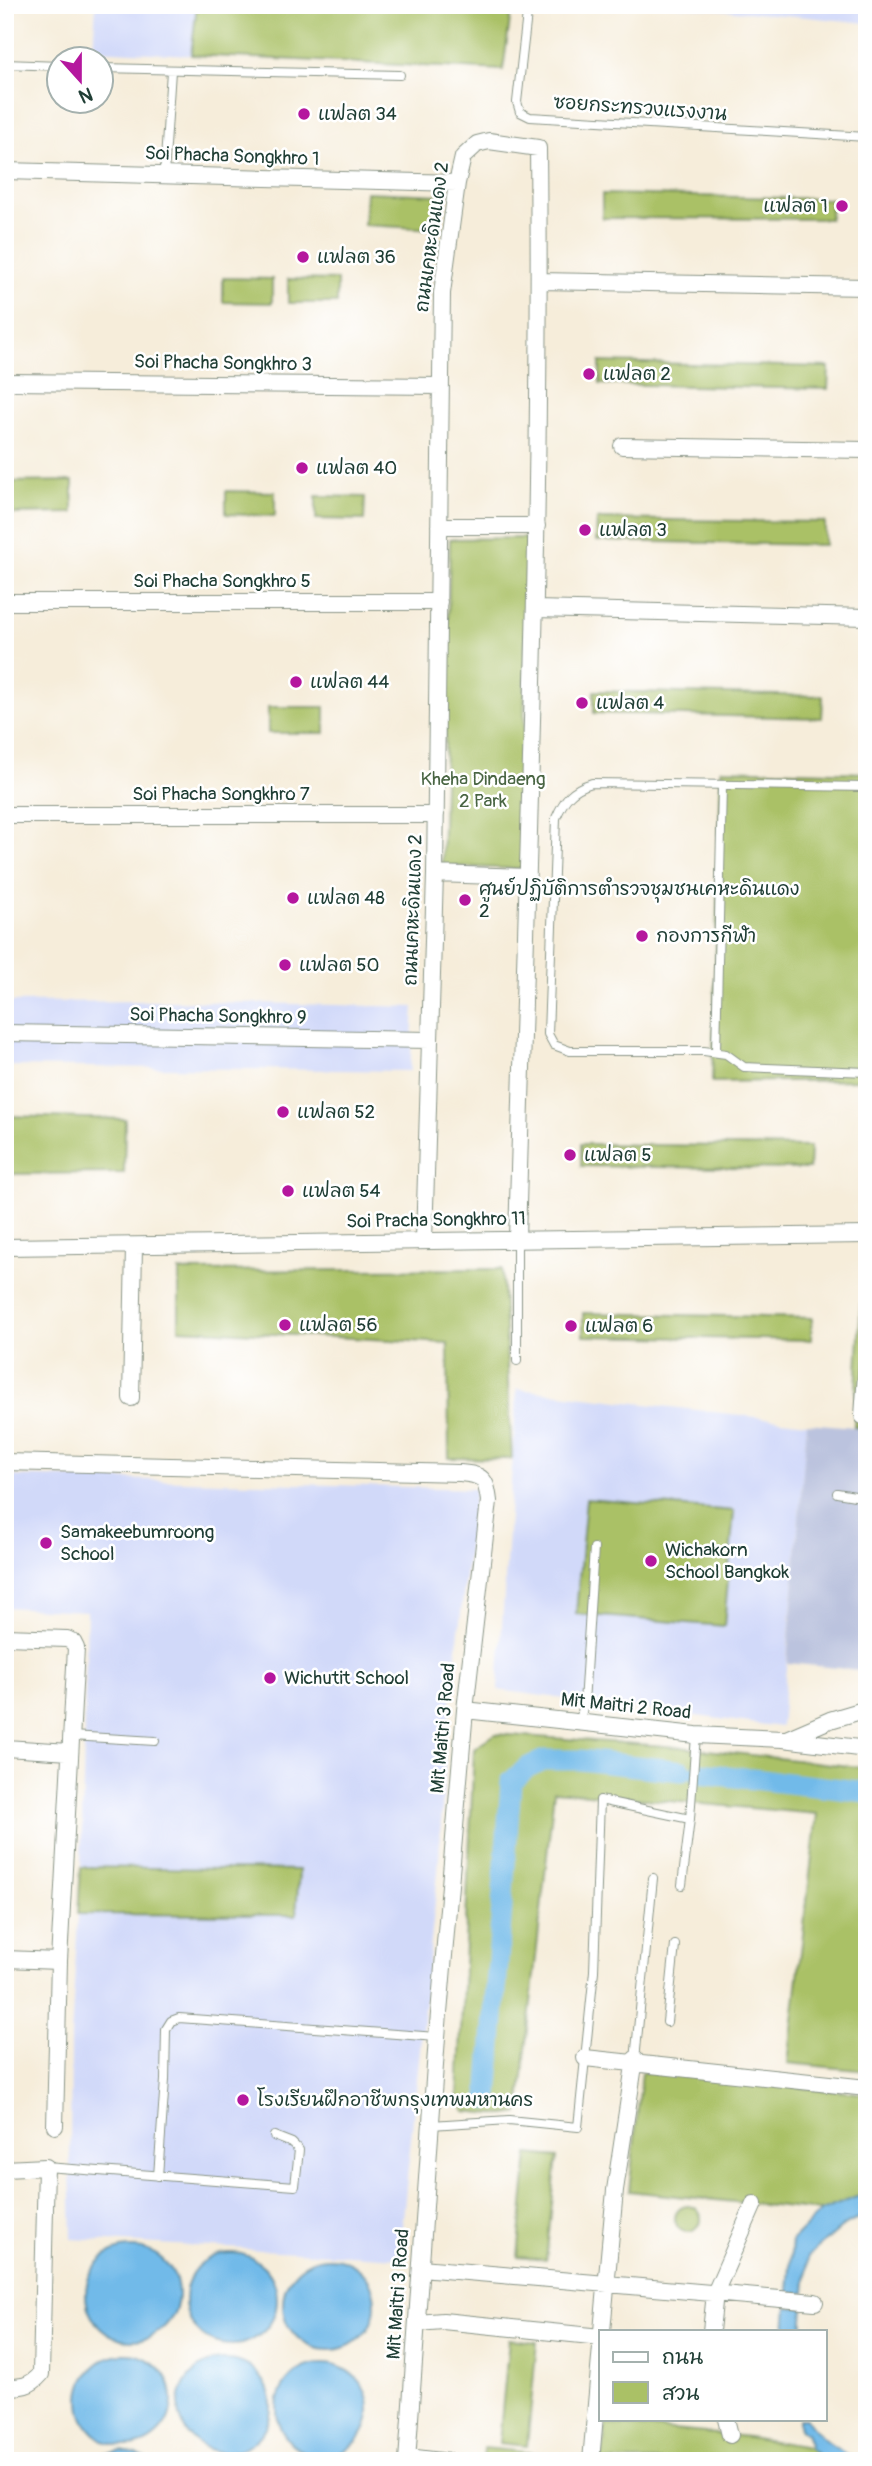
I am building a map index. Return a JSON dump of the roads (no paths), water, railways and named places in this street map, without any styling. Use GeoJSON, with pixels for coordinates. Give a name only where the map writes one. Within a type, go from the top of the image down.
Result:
{"type":"FeatureCollection","features":[{"type":"Feature","properties":{"kind":"street","name":"ถนนเคหะดินแดง 2"},"geometry":{"type":"LineString","coordinates":[[424,1241],[435,874],[442,293],[463,157],[477,144],[489,141],[538,148],[537,526],[517,1240]]}},
{"type":"Feature","properties":{"kind":"street","name":"Soi Phacha Songkhro 1"},"geometry":{"type":"LineString","coordinates":[[5,171],[457,183]]}},
{"type":"Feature","properties":{"kind":"street"},"geometry":{"type":"LineString","coordinates":[[539,281],[867,287]]}},
{"type":"Feature","properties":{"kind":"street","name":"Soi Phacha Songkhro 3"},"geometry":{"type":"LineString","coordinates":[[5,382],[441,386]]}},
{"type":"Feature","properties":{"kind":"street"},"geometry":{"type":"LineString","coordinates":[[622,446],[867,450]]}},
{"type":"Feature","properties":{"kind":"street"},"geometry":{"type":"LineString","coordinates":[[439,526],[537,526]]}},
{"type":"Feature","properties":{"kind":"street","name":"Soi Phacha Songkhro 5"},"geometry":{"type":"LineString","coordinates":[[5,602],[439,602]]}},
{"type":"Feature","properties":{"kind":"street"},"geometry":{"type":"LineString","coordinates":[[535,609],[867,617]]}},
{"type":"Feature","properties":{"kind":"street","name":"Soi Phacha Songkhro 7"},"geometry":{"type":"LineString","coordinates":[[5,815],[436,815]]}},
{"type":"Feature","properties":{"kind":"street"},"geometry":{"type":"LineString","coordinates":[[435,874],[527,877]]}},
{"type":"Feature","properties":{"kind":"street","name":"Soi Phacha Songkhro 9"},"geometry":{"type":"LineString","coordinates":[[5,1033],[430,1040]]}},
{"type":"Feature","properties":{"kind":"street","name":"Soi Pracha Songkhro 11"},"geometry":{"type":"LineString","coordinates":[[5,1247],[867,1235]]}},
{"type":"Feature","properties":{"kind":"street"},"geometry":{"type":"LineString","coordinates":[[131,1398],[134,1247]]}},
{"type":"Feature","properties":{"kind":"street"},"geometry":{"type":"LineString","coordinates":[[865,1417],[867,1360]]}},
{"type":"Feature","properties":{"kind":"street","name":"Mit Maitri 3 Road"},"geometry":{"type":"LineString","coordinates":[[5,1462],[476,1475],[483,1479],[487,1487],[489,1501],[465,1710],[437,2037],[407,2457]]}},
{"type":"Feature","properties":{"kind":"street"},"geometry":{"type":"LineString","coordinates":[[5,1637],[67,1639],[74,1642],[76,1648],[59,1961],[55,2126]]}},
{"type":"Feature","properties":{"kind":"street","name":"Mit Maitri 2 Road"},"geometry":{"type":"LineString","coordinates":[[783,1740],[830,1720],[867,1709]]}},
{"type":"Feature","properties":{"kind":"street","name":"Mit Maitri 2 Road"},"geometry":{"type":"LineString","coordinates":[[465,1710],[696,1735],[783,1740],[867,1749]]}},
{"type":"Feature","properties":{"kind":"street"},"geometry":{"type":"LineString","coordinates":[[5,1748],[71,1744]]}},
{"type":"Feature","properties":{"kind":"street"},"geometry":{"type":"LineString","coordinates":[[5,1959],[59,1961]]}},
{"type":"Feature","properties":{"kind":"street"},"geometry":{"type":"LineString","coordinates":[[585,2058],[867,2088]]}},
{"type":"Feature","properties":{"kind":"street"},"geometry":{"type":"LineString","coordinates":[[602,2330],[615,2190],[634,2064]]}},
{"type":"Feature","properties":{"kind":"street"},"geometry":{"type":"LineString","coordinates":[[5,2169],[46,2167],[41,2374],[33,2384],[5,2387]]}},
{"type":"Feature","properties":{"kind":"street"},"geometry":{"type":"LineString","coordinates":[[711,2330],[715,2293],[754,2204]]}},
{"type":"Feature","properties":{"kind":"street"},"geometry":{"type":"LineString","coordinates":[[421,2267],[815,2302]]}},
{"type":"Feature","properties":{"kind":"street"},"geometry":{"type":"LineString","coordinates":[[417,2323],[443,2321],[599,2337]]}},
{"type":"Feature","properties":{"kind":"street"},"geometry":{"type":"LineString","coordinates":[[591,2461],[599,2370]]}},
{"type":"Feature","properties":{"kind":"lane","name":"ซอยกระทรวงแรงงาน"},"geometry":{"type":"LineString","coordinates":[[528,5],[517,102],[520,111],[530,117],[867,137]]}},
{"type":"Feature","properties":{"kind":"lane"},"geometry":{"type":"LineString","coordinates":[[5,64],[46,65]]}},
{"type":"Feature","properties":{"kind":"lane"},"geometry":{"type":"LineString","coordinates":[[116,69],[400,75]]}},
{"type":"Feature","properties":{"kind":"lane"},"geometry":{"type":"LineString","coordinates":[[164,175],[172,71]]}},
{"type":"Feature","properties":{"kind":"lane"},"geometry":{"type":"LineString","coordinates":[[867,787],[592,783],[578,787],[564,800],[556,818],[548,1034],[554,1045],[570,1051],[716,1052],[726,1054],[744,1067],[867,1072]]}},
{"type":"Feature","properties":{"kind":"lane"},"geometry":{"type":"LineString","coordinates":[[716,1052],[722,786]]}},
{"type":"Feature","properties":{"kind":"lane"},"geometry":{"type":"LineString","coordinates":[[517,1240],[517,1361]]}},
{"type":"Feature","properties":{"kind":"lane"},"geometry":{"type":"LineString","coordinates":[[837,1493],[867,1498]]}},
{"type":"Feature","properties":{"kind":"lane"},"geometry":{"type":"LineString","coordinates":[[580,1721],[584,1703],[594,1548]]}},
{"type":"Feature","properties":{"kind":"lane"},"geometry":{"type":"LineString","coordinates":[[682,1885],[696,1735]]}},
{"type":"Feature","properties":{"kind":"lane"},"geometry":{"type":"LineString","coordinates":[[71,1744],[155,1741]]}},
{"type":"Feature","properties":{"kind":"lane"},"geometry":{"type":"LineString","coordinates":[[431,2125],[509,2120],[578,2127],[594,1971],[600,1800],[690,1819]]}},
{"type":"Feature","properties":{"kind":"lane"},"geometry":{"type":"LineString","coordinates":[[634,2064],[653,1878]]}},
{"type":"Feature","properties":{"kind":"lane"},"geometry":{"type":"LineString","coordinates":[[667,2022],[676,1945]]}},
{"type":"Feature","properties":{"kind":"lane"},"geometry":{"type":"LineString","coordinates":[[158,2176],[166,2029],[171,2021],[179,2018],[437,2037]]}},
{"type":"Feature","properties":{"kind":"lane"},"geometry":{"type":"LineString","coordinates":[[46,2167],[295,2186],[299,2150],[292,2143],[274,2136]]}},
{"type":"Feature","properties":{"kind":"lane"},"geometry":{"type":"LineString","coordinates":[[407,2457],[475,2461]]}},
{"type":"Feature","properties":{"kind":"water"},"geometry":{"type":"Polygon","coordinates":[[[867,2193],[867,2214],[842,2227],[808,2256],[805,2293],[788,2292],[792,2240],[821,2211],[867,2193]]]}},
{"type":"Feature","properties":{"kind":"water"},"geometry":{"type":"Polygon","coordinates":[[[123,2248],[141,2248],[158,2255],[171,2268],[178,2285],[178,2303],[171,2320],[158,2333],[141,2340],[123,2340],[106,2333],[93,2320],[86,2303],[86,2285],[93,2268],[106,2255],[123,2248]]]}},
{"type":"Feature","properties":{"kind":"water"},"geometry":{"type":"Polygon","coordinates":[[[222,2253],[240,2253],[257,2260],[270,2273],[277,2290],[277,2308],[270,2325],[257,2338],[240,2345],[222,2345],[205,2338],[192,2325],[185,2308],[185,2290],[192,2273],[205,2260],[222,2253]]]}},
{"type":"Feature","properties":{"kind":"water"},"geometry":{"type":"Polygon","coordinates":[[[320,2258],[338,2258],[355,2265],[368,2278],[375,2295],[375,2313],[368,2330],[355,2343],[338,2350],[320,2350],[303,2343],[290,2330],[283,2313],[283,2295],[290,2278],[303,2265],[320,2258]]]}},
{"type":"Feature","properties":{"kind":"water"},"geometry":{"type":"Polygon","coordinates":[[[787,2307],[804,2308],[802,2330],[785,2330],[787,2307]]]}},
{"type":"Feature","properties":{"kind":"water"},"geometry":{"type":"Polygon","coordinates":[[[117,2354],[135,2354],[152,2361],[165,2374],[172,2391],[172,2409],[165,2426],[152,2439],[135,2446],[117,2446],[100,2439],[87,2426],[80,2409],[80,2391],[87,2374],[100,2361],[117,2354]]]}},
{"type":"Feature","properties":{"kind":"water"},"geometry":{"type":"Polygon","coordinates":[[[225,2360],[243,2363],[258,2373],[268,2388],[271,2406],[268,2424],[258,2439],[243,2449],[225,2452],[207,2449],[192,2439],[182,2424],[179,2406],[182,2388],[192,2373],[207,2363],[225,2360]]]}},
{"type":"Feature","properties":{"kind":"water"},"geometry":{"type":"Polygon","coordinates":[[[314,2364],[332,2364],[349,2371],[362,2384],[369,2401],[369,2419],[362,2436],[349,2449],[332,2456],[314,2456],[297,2449],[284,2436],[277,2419],[277,2401],[284,2384],[297,2371],[314,2364]]]}},
{"type":"Feature","properties":{"kind":"water"},"geometry":{"type":"Polygon","coordinates":[[[798,2420],[807,2420],[832,2445],[864,2461],[825,2461],[808,2447],[810,2444],[806,2433],[799,2428],[798,2420]]]}},
{"type":"Feature","properties":{"kind":"water"},"geometry":{"type":"Polygon","coordinates":[[[121,2451],[137,2454],[149,2461],[93,2461],[106,2454],[121,2451]]]}},
{"type":"Feature","properties":{"kind":"waterway"},"geometry":{"type":"LineString","coordinates":[[488,2099],[511,1782],[528,1767],[544,1760],[580,1760],[682,1771]]}},
{"type":"Feature","properties":{"kind":"waterway"},"geometry":{"type":"LineString","coordinates":[[700,1773],[867,1792]]}},
{"type":"Feature","properties":{"kind":"place","name":"แฟลต 34"},"geometry":{"type":"Point","coordinates":[304,114]}},
{"type":"Feature","properties":{"kind":"place","name":"แฟลต 1"},"geometry":{"type":"Point","coordinates":[842,206]}},
{"type":"Feature","properties":{"kind":"place","name":"แฟลต 36"},"geometry":{"type":"Point","coordinates":[303,257]}},
{"type":"Feature","properties":{"kind":"place","name":"แฟลต 2"},"geometry":{"type":"Point","coordinates":[589,374]}},
{"type":"Feature","properties":{"kind":"place","name":"แฟลต 40"},"geometry":{"type":"Point","coordinates":[302,468]}},
{"type":"Feature","properties":{"kind":"place","name":"แฟลต 3"},"geometry":{"type":"Point","coordinates":[585,530]}},
{"type":"Feature","properties":{"kind":"place","name":"แฟลต 44"},"geometry":{"type":"Point","coordinates":[296,682]}},
{"type":"Feature","properties":{"kind":"place","name":"แฟลต 4"},"geometry":{"type":"Point","coordinates":[582,703]}},
{"type":"Feature","properties":{"kind":"place","name":"แฟลต 48"},"geometry":{"type":"Point","coordinates":[293,898]}},
{"type":"Feature","properties":{"kind":"place","name":"ศูนย์ปฏิบัติการตำรวจชุมชนเคหะดินแดง 2"},"geometry":{"type":"Point","coordinates":[465,900]}},
{"type":"Feature","properties":{"kind":"place","name":"กองการกีฬา"},"geometry":{"type":"Point","coordinates":[642,936]}},
{"type":"Feature","properties":{"kind":"place","name":"แฟลต 50"},"geometry":{"type":"Point","coordinates":[285,965]}},
{"type":"Feature","properties":{"kind":"place","name":"แฟลต 52"},"geometry":{"type":"Point","coordinates":[283,1112]}},
{"type":"Feature","properties":{"kind":"place","name":"แฟลต 5"},"geometry":{"type":"Point","coordinates":[570,1155]}},
{"type":"Feature","properties":{"kind":"place","name":"แฟลต 54"},"geometry":{"type":"Point","coordinates":[288,1191]}},
{"type":"Feature","properties":{"kind":"place","name":"แฟลต 56"},"geometry":{"type":"Point","coordinates":[285,1325]}},
{"type":"Feature","properties":{"kind":"place","name":"แฟลต 6"},"geometry":{"type":"Point","coordinates":[571,1326]}},
{"type":"Feature","properties":{"kind":"place","name":"Samakeebumroong School"},"geometry":{"type":"Point","coordinates":[46,1543]}},
{"type":"Feature","properties":{"kind":"place","name":"Wichakorn School Bangkok"},"geometry":{"type":"Point","coordinates":[651,1561]}},
{"type":"Feature","properties":{"kind":"place","name":"Wichutit School"},"geometry":{"type":"Point","coordinates":[270,1678]}},
{"type":"Feature","properties":{"kind":"place","name":"โรงเรียนฝึกอาชีพกรุงเทพมหานคร"},"geometry":{"type":"Point","coordinates":[243,2100]}},
{"type":"Feature","properties":{"kind":"park label","name":"Kheha Dindaeng 2 Park"},"geometry":{"type":"Point","coordinates":[483,790]}}]}
